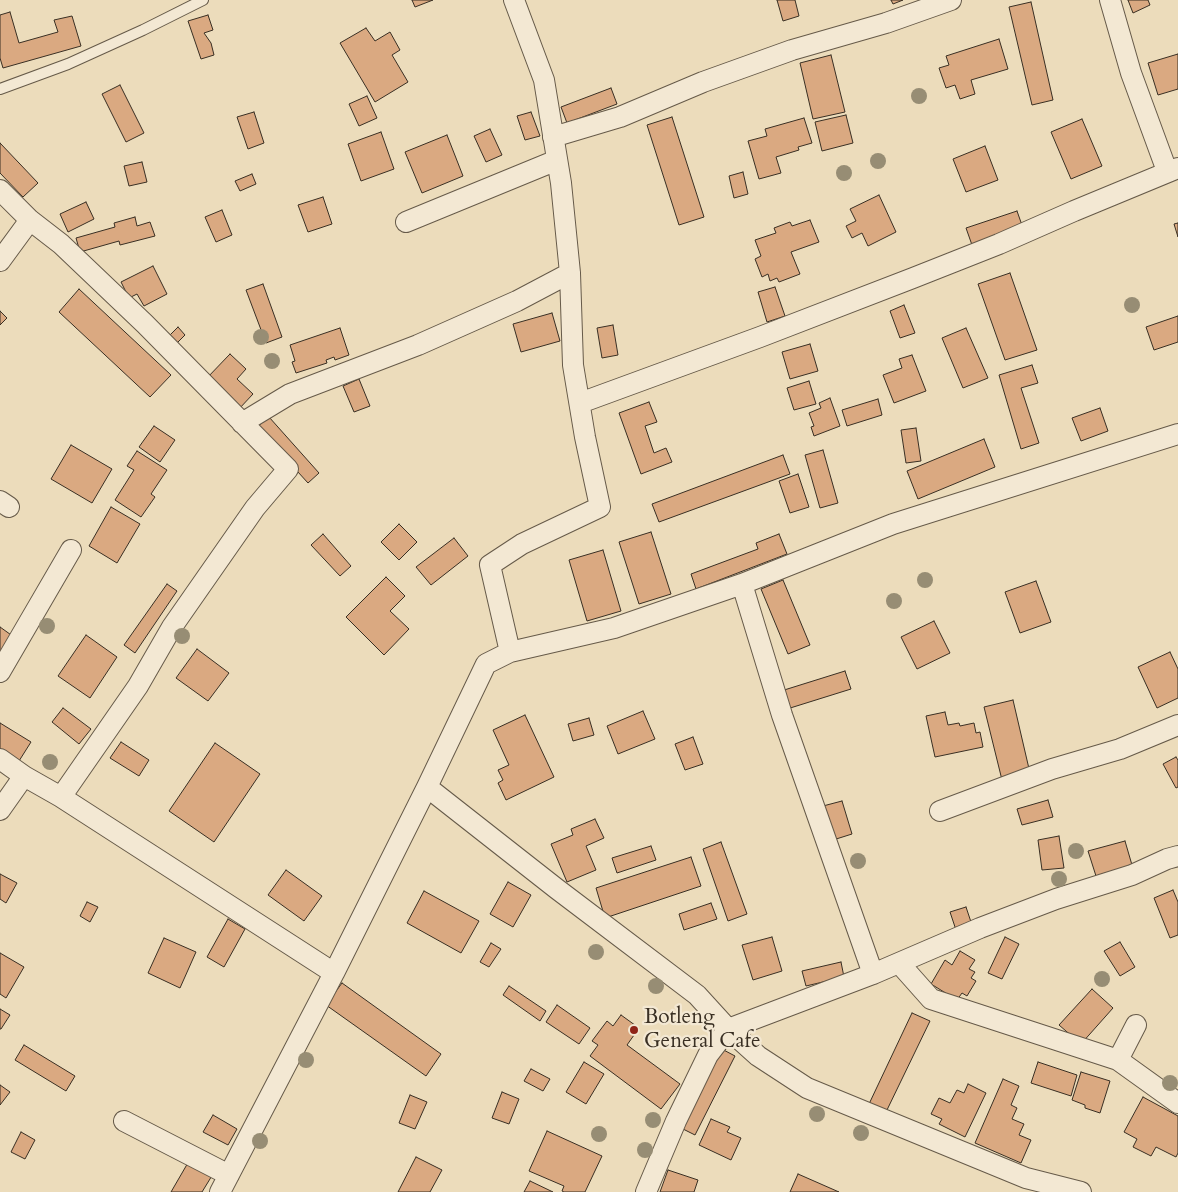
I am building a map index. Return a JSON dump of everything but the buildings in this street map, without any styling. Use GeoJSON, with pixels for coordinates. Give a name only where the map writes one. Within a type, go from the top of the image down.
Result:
{"type":"FeatureCollection","features":[{"type":"Feature","properties":{"kind":"street"},"geometry":{"type":"LineString","coordinates":[[510,652],[490,565],[522,544],[600,507],[573,365],[570,273],[557,160],[544,80],[514,0]]}},
{"type":"Feature","properties":{"kind":"street"},"geometry":{"type":"LineString","coordinates":[[553,137],[620,117],[703,82],[792,50],[886,23],[951,0]]}},
{"type":"Feature","properties":{"kind":"street"},"geometry":{"type":"LineString","coordinates":[[580,403],[760,338],[956,261],[1172,170],[1131,73],[1110,0]]}},
{"type":"Feature","properties":{"kind":"street"},"geometry":{"type":"LineString","coordinates":[[406,222],[557,160]]}},
{"type":"Feature","properties":{"kind":"street"},"geometry":{"type":"LineString","coordinates":[[0,190],[30,220],[61,244],[145,324],[288,469],[255,508],[172,627],[138,686],[61,797]]}},
{"type":"Feature","properties":{"kind":"street"},"geometry":{"type":"LineString","coordinates":[[0,260],[30,220]]}},
{"type":"Feature","properties":{"kind":"street"},"geometry":{"type":"LineString","coordinates":[[242,423],[290,394],[418,345],[518,301],[570,273]]}},
{"type":"Feature","properties":{"kind":"street"},"geometry":{"type":"LineString","coordinates":[[124,1121],[224,1183],[334,973],[486,664],[510,652],[614,628],[742,584],[893,524],[1178,434]]}},
{"type":"Feature","properties":{"kind":"street"},"geometry":{"type":"LineString","coordinates":[[0,672],[70,550]]}},
{"type":"Feature","properties":{"kind":"street"},"geometry":{"type":"LineString","coordinates":[[742,584],[782,715],[873,974]]}},
{"type":"Feature","properties":{"kind":"street"},"geometry":{"type":"LineString","coordinates":[[940,811],[1052,769],[1120,749],[1178,725]]}},
{"type":"Feature","properties":{"kind":"street"},"geometry":{"type":"LineString","coordinates":[[0,760],[61,797],[334,973]]}},
{"type":"Feature","properties":{"kind":"street"},"geometry":{"type":"LineString","coordinates":[[0,810],[24,776]]}},
{"type":"Feature","properties":{"kind":"street"},"geometry":{"type":"LineString","coordinates":[[427,787],[557,890],[696,995],[728,1030],[758,1056],[807,1088],[1026,1178],[1081,1192]]}},
{"type":"Feature","properties":{"kind":"street"},"geometry":{"type":"LineString","coordinates":[[646,1192],[676,1121],[708,1055],[728,1030],[873,974],[980,928],[1056,899],[1132,875],[1178,856]]}},
{"type":"Feature","properties":{"kind":"street"},"geometry":{"type":"LineString","coordinates":[[899,963],[931,1000],[1118,1060],[1178,1103]]}},
{"type":"Feature","properties":{"kind":"street"},"geometry":{"type":"LineString","coordinates":[[1118,1060],[1136,1025]]}},
{"type":"Feature","properties":{"kind":"lane"},"geometry":{"type":"LineString","coordinates":[[0,89],[68,64],[203,0]]}},
{"type":"Feature","properties":{"kind":"place","name":"Botleng General Cafe"},"geometry":{"type":"Point","coordinates":[634,1030]}}]}
